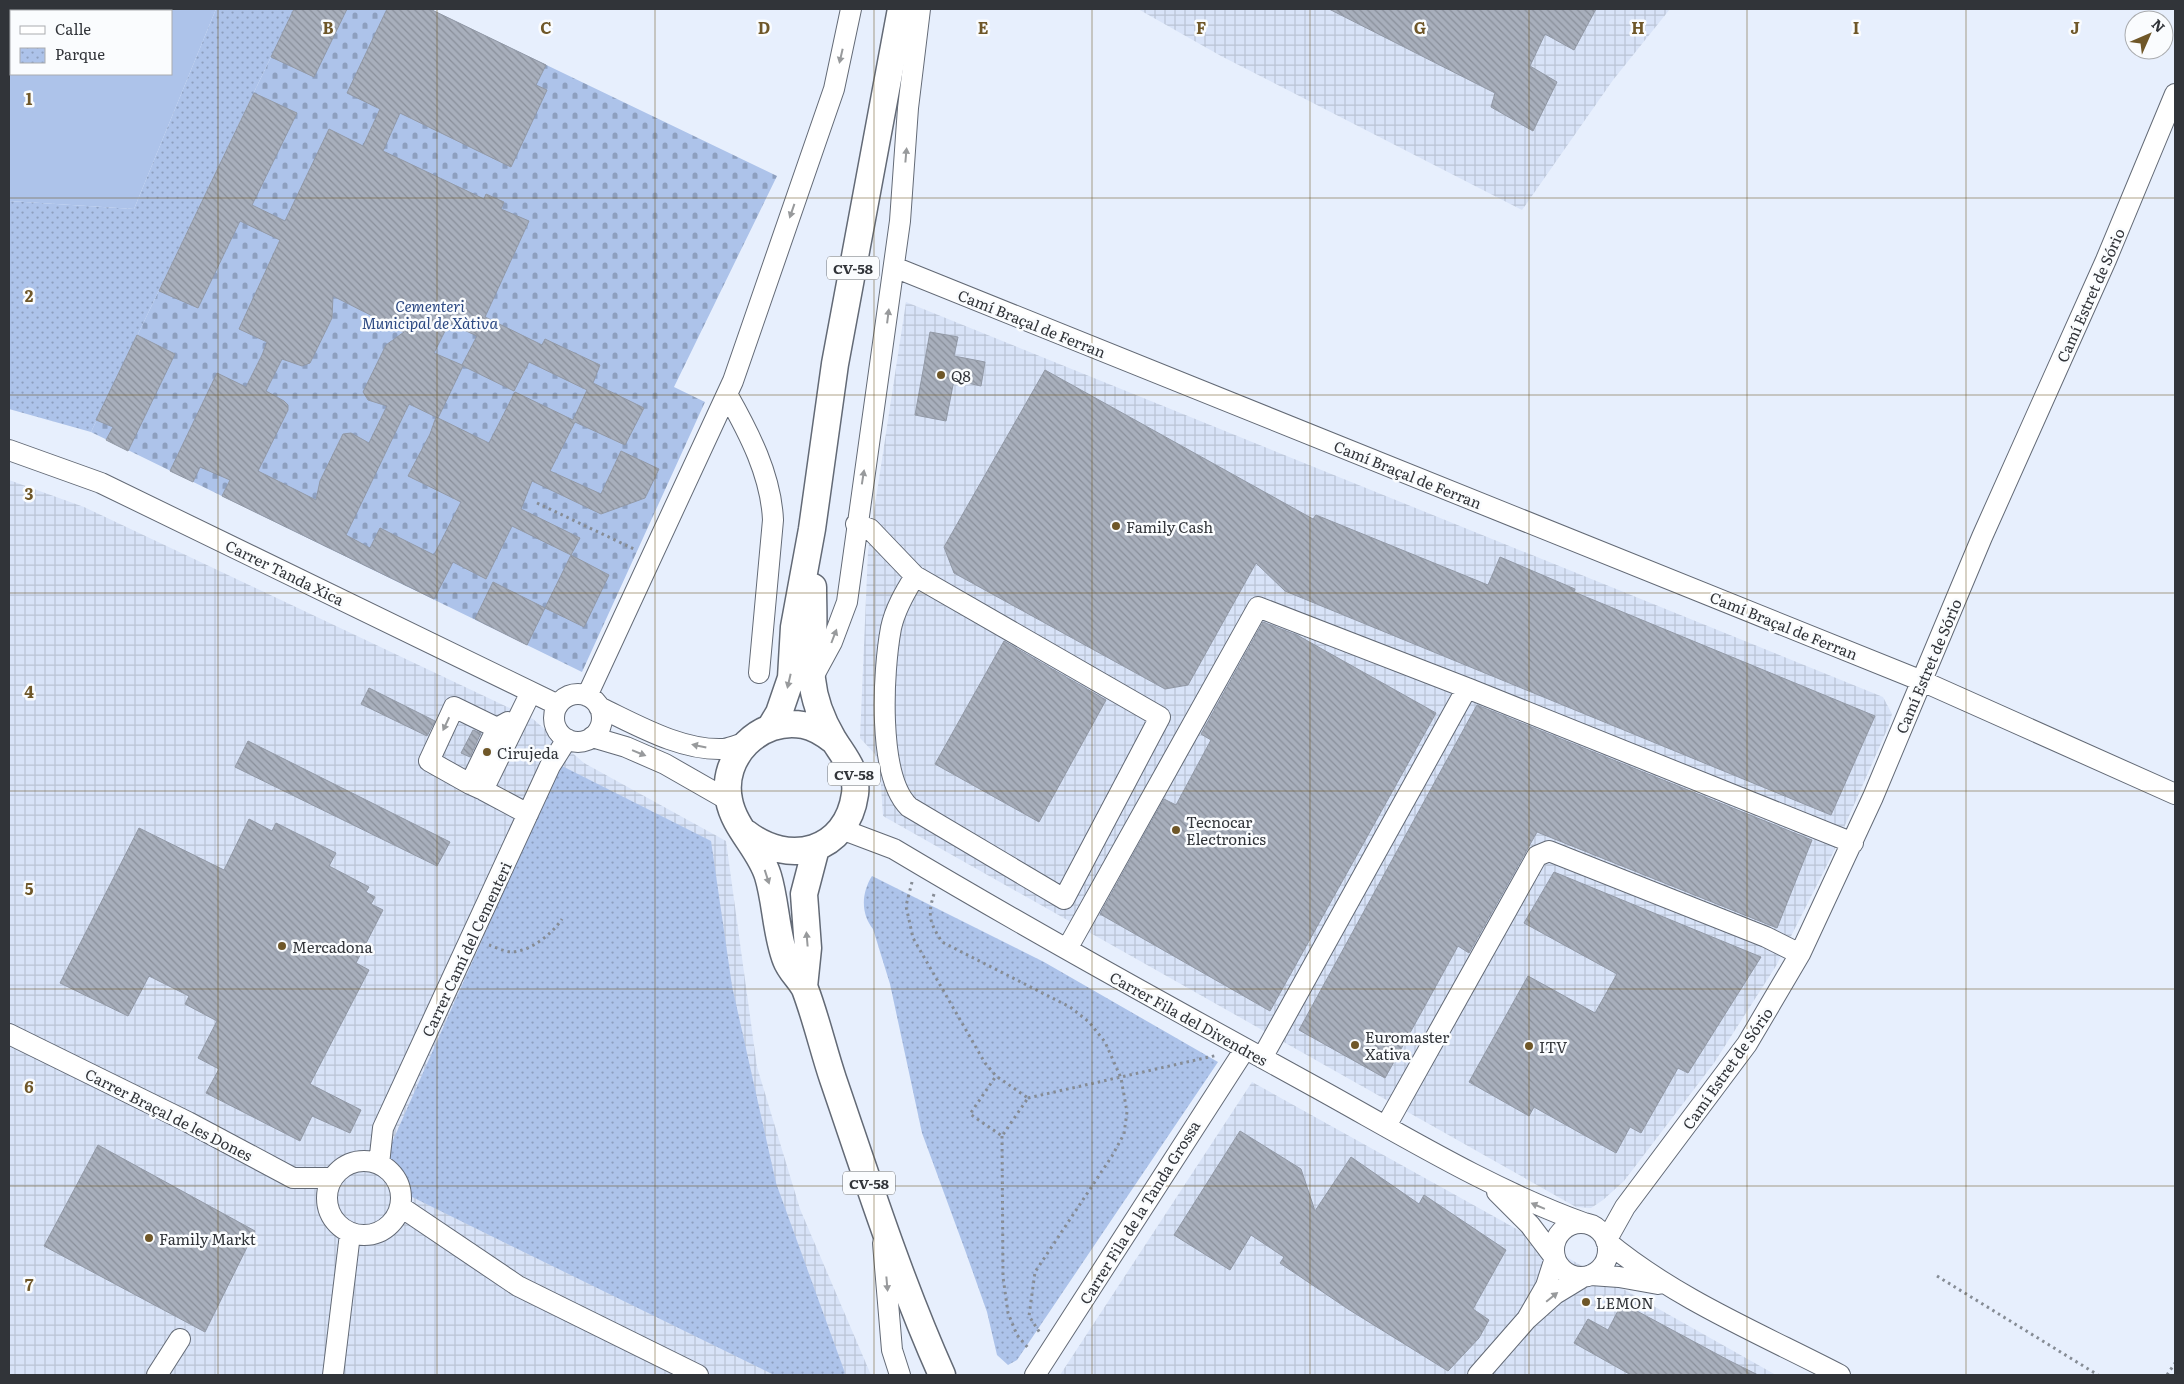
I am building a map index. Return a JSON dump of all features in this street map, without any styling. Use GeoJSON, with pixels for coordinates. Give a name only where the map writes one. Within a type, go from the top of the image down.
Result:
{"type":"FeatureCollection","features":[{"type":"Feature","properties":{"kind":"main road","name":"CV-58"},"geometry":{"type":"LineString","coordinates":[[770,728],[779,713],[791,678],[794,627],[812,529],[835,364],[901,9]]}},
{"type":"Feature","properties":{"kind":"main road","name":"CV-58"},"geometry":{"type":"LineString","coordinates":[[746,833],[771,849],[786,852],[816,848],[829,840],[846,820],[855,793],[854,774],[846,756],[834,741],[821,716],[812,679],[814,631],[812,529]]}},
{"type":"Feature","properties":{"kind":"main road","name":"CV-58"},"geometry":{"type":"LineString","coordinates":[[834,741],[820,731],[804,725],[786,724],[770,728],[746,742],[734,759],[728,779],[728,800],[734,818],[746,833],[768,875],[786,960],[804,988],[881,1218],[925,1338],[942,1375]]}},
{"type":"Feature","properties":{"kind":"main road","name":"CV-58"},"geometry":{"type":"LineString","coordinates":[[804,988],[808,948],[804,894],[816,848]]}},
{"type":"Feature","properties":{"kind":"street"},"geometry":{"type":"LineString","coordinates":[[746,742],[726,749],[701,748],[667,737],[593,702],[574,694],[562,700],[558,705],[554,720],[556,728],[567,739],[580,742],[592,737],[602,723],[593,702],[651,557],[730,388],[834,89],[851,9]]}},
{"type":"Feature","properties":{"kind":"street"},"geometry":{"type":"LineString","coordinates":[[812,679],[832,642],[847,602],[856,524],[894,267],[920,9]]}},
{"type":"Feature","properties":{"kind":"street","name":"Camí Estret de Sório"},"geometry":{"type":"LineString","coordinates":[[1606,1241],[1625,1208],[1747,1044],[1800,954],[1853,843],[1982,537],[2106,260],[2175,94]]}},
{"type":"Feature","properties":{"kind":"street","name":"Camí Braçal de Ferran"},"geometry":{"type":"LineString","coordinates":[[894,267],[1922,681],[2175,794]]}},
{"type":"Feature","properties":{"kind":"street"},"geometry":{"type":"LineString","coordinates":[[730,388],[772,495],[773,520],[759,673]]}},
{"type":"Feature","properties":{"kind":"street","name":"Carrer Tanda Xica"},"geometry":{"type":"LineString","coordinates":[[9,450],[101,483],[558,705]]}},
{"type":"Feature","properties":{"kind":"street"},"geometry":{"type":"LineString","coordinates":[[856,524],[870,529],[915,576],[1160,717],[1064,899],[909,808],[901,799],[886,747],[887,670],[891,627],[898,607],[915,576]]}},
{"type":"Feature","properties":{"kind":"street"},"geometry":{"type":"LineString","coordinates":[[1067,949],[1258,607],[1467,688],[1853,843]]}},
{"type":"Feature","properties":{"kind":"street","name":"Carrer Fila de la Tanda Grossa"},"geometry":{"type":"LineString","coordinates":[[1044,1362],[1253,1053],[1467,688]]}},
{"type":"Feature","properties":{"kind":"street"},"geometry":{"type":"LineString","coordinates":[[477,787],[519,717],[531,692]]}},
{"type":"Feature","properties":{"kind":"street"},"geometry":{"type":"LineString","coordinates":[[497,728],[454,708],[429,761],[528,814]]}},
{"type":"Feature","properties":{"kind":"street"},"geometry":{"type":"LineString","coordinates":[[477,787],[497,728],[519,717]]}},
{"type":"Feature","properties":{"kind":"street"},"geometry":{"type":"LineString","coordinates":[[592,737],[665,764],[728,800]]}},
{"type":"Feature","properties":{"kind":"street","name":"Carrer Camí del Cementeri"},"geometry":{"type":"LineString","coordinates":[[379,1164],[383,1128],[550,766],[567,739]]}},
{"type":"Feature","properties":{"kind":"street","name":"Carrer Fila del Divendres"},"geometry":{"type":"LineString","coordinates":[[846,820],[1067,949],[1487,1182],[1541,1208],[1588,1224]]}},
{"type":"Feature","properties":{"kind":"street"},"geometry":{"type":"LineString","coordinates":[[1386,1126],[1537,856],[1549,851],[1766,937],[1800,954]]}},
{"type":"Feature","properties":{"kind":"street","name":"Carrer Braçal de les Dones"},"geometry":{"type":"LineString","coordinates":[[9,1034],[188,1122],[293,1178],[332,1178]]}},
{"type":"Feature","properties":{"kind":"street"},"geometry":{"type":"LineString","coordinates":[[366,1161],[379,1164],[390,1171],[398,1181],[401,1207],[396,1218],[387,1228],[376,1234],[363,1236],[350,1234],[339,1227],[331,1216],[327,1204],[327,1191],[332,1178],[341,1169],[353,1162],[366,1161]]}},
{"type":"Feature","properties":{"kind":"street","name":"Carrer Fila del Divendres"},"geometry":{"type":"LineString","coordinates":[[1487,1182],[1530,1225],[1555,1258]]}},
{"type":"Feature","properties":{"kind":"street"},"geometry":{"type":"LineString","coordinates":[[401,1207],[518,1286],[698,1375]]}},
{"type":"Feature","properties":{"kind":"street","name":"Camí Estret de Sório"},"geometry":{"type":"LineString","coordinates":[[1588,1224],[1625,1208]]}},
{"type":"Feature","properties":{"kind":"street"},"geometry":{"type":"LineString","coordinates":[[881,1218],[892,1350],[900,1375]]}},
{"type":"Feature","properties":{"kind":"street"},"geometry":{"type":"LineString","coordinates":[[1527,1319],[1546,1286],[1555,1258],[1556,1240],[1560,1233],[1575,1224],[1588,1224],[1627,1258],[1668,1285],[1840,1375]]}},
{"type":"Feature","properties":{"kind":"street"},"geometry":{"type":"LineString","coordinates":[[332,1375],[350,1234]]}},
{"type":"Feature","properties":{"kind":"street"},"geometry":{"type":"LineString","coordinates":[[1478,1375],[1527,1319],[1555,1294],[1604,1264],[1607,1257],[1606,1241]]}},
{"type":"Feature","properties":{"kind":"street"},"geometry":{"type":"LineString","coordinates":[[1555,1258],[1566,1272],[1587,1276],[1620,1277],[1668,1285]]}},
{"type":"Feature","properties":{"kind":"street"},"geometry":{"type":"LineString","coordinates":[[157,1375],[180,1339]]}},
{"type":"Feature","properties":{"kind":"path"},"geometry":{"type":"LineString","coordinates":[[537,503],[651,557]]}},
{"type":"Feature","properties":{"kind":"path"},"geometry":{"type":"LineString","coordinates":[[916,862],[906,906],[913,938],[985,1063],[996,1076],[1028,1098]]}},
{"type":"Feature","properties":{"kind":"path"},"geometry":{"type":"LineString","coordinates":[[942,877],[929,911],[932,927],[942,942],[1070,1007],[1089,1022],[1105,1042],[1121,1078],[1127,1112],[1124,1134],[1035,1272],[1029,1316],[1041,1335],[1044,1362]]}},
{"type":"Feature","properties":{"kind":"path"},"geometry":{"type":"LineString","coordinates":[[472,938],[512,952],[535,944],[555,930],[562,919]]}},
{"type":"Feature","properties":{"kind":"path"},"geometry":{"type":"LineString","coordinates":[[1044,1362],[1017,1335],[1008,1313],[1003,1276],[1002,1136],[1028,1098],[1253,1053]]}},
{"type":"Feature","properties":{"kind":"path"},"geometry":{"type":"LineString","coordinates":[[996,1076],[970,1114],[1002,1136]]}},
{"type":"Feature","properties":{"kind":"path"},"geometry":{"type":"LineString","coordinates":[[1937,1276],[2098,1375]]}},
{"type":"Feature","properties":{"kind":"path"},"geometry":{"type":"LineString","coordinates":[[2167,1375],[2175,1363]]}},
{"type":"Feature","properties":{"kind":"shaded area"},"geometry":{"type":"Polygon","coordinates":[[[1138,9],[1670,9],[1613,80],[1522,210],[1221,56],[1138,9]]]}},
{"type":"Feature","properties":{"kind":"shaded area"},"geometry":{"type":"Polygon","coordinates":[[[906,302],[1883,697],[1892,714],[1889,725],[1832,855],[1776,966],[1714,1063],[1624,1181],[1603,1200],[1591,1208],[1576,1207],[883,816],[880,771],[875,754],[860,738],[868,551],[906,302]]]}},
{"type":"Feature","properties":{"kind":"shaded area"},"geometry":{"type":"Polygon","coordinates":[[[9,480],[84,507],[533,719],[584,763],[726,841],[757,1067],[800,1209],[871,1375],[9,1375],[9,480]]]}},
{"type":"Feature","properties":{"kind":"shaded area"},"geometry":{"type":"Polygon","coordinates":[[[1252,1082],[1513,1227],[1776,1375],[1060,1375],[1252,1082]]]}},
{"type":"Feature","properties":{"kind":"green space"},"geometry":{"type":"Polygon","coordinates":[[[9,9],[216,9],[134,209],[9,201],[9,9]]]}},
{"type":"Feature","properties":{"kind":"green space"},"geometry":{"type":"Polygon","coordinates":[[[216,9],[294,9],[91,432],[9,409],[9,201],[134,209],[216,9]]]}},
{"type":"Feature","properties":{"kind":"green space","name":"Cementeri Municipal de Xàtiva"},"geometry":{"type":"Polygon","coordinates":[[[294,9],[430,9],[777,176],[674,387],[705,402],[582,672],[91,432],[294,9]]]}},
{"type":"Feature","properties":{"kind":"green space"},"geometry":{"type":"Polygon","coordinates":[[[560,765],[711,841],[732,986],[776,1183],[845,1373],[842,1375],[774,1375],[404,1193],[389,1179],[386,1156],[560,765]]]}},
{"type":"Feature","properties":{"kind":"green space"},"geometry":{"type":"Polygon","coordinates":[[[872,876],[1044,962],[1218,1062],[1017,1360],[1008,1365],[997,1355],[987,1312],[922,1133],[890,984],[873,929],[864,909],[864,896],[872,876]]]}},
{"type":"Feature","properties":{"kind":"building"},"geometry":{"type":"Polygon","coordinates":[[[294,9],[347,9],[314,77],[271,57],[294,9]]]}},
{"type":"Feature","properties":{"kind":"building"},"geometry":{"type":"Polygon","coordinates":[[[387,9],[430,9],[546,65],[536,85],[547,90],[511,167],[400,113],[383,151],[484,199],[486,194],[504,202],[501,209],[529,221],[485,317],[542,345],[545,339],[600,365],[593,383],[644,408],[625,445],[575,422],[550,471],[601,494],[621,451],[659,469],[645,498],[601,514],[532,481],[521,509],[580,538],[571,555],[512,526],[486,579],[453,562],[434,599],[222,496],[230,480],[200,467],[193,482],[170,471],[217,373],[246,387],[262,355],[267,342],[239,329],[280,240],[240,221],[198,308],[159,291],[254,93],[297,113],[252,205],[285,221],[329,129],[363,146],[380,109],[347,93],[387,9]],[[333,296],[332,318],[310,363],[302,366],[282,359],[266,391],[284,401],[288,405],[288,410],[258,471],[316,500],[320,481],[343,434],[351,433],[369,443],[387,406],[368,400],[363,392],[386,345],[404,332],[333,296]],[[449,323],[434,353],[462,365],[477,336],[449,323]],[[529,362],[514,391],[463,366],[438,418],[489,443],[515,392],[573,420],[587,390],[529,362]],[[409,404],[346,535],[370,548],[380,528],[434,555],[461,502],[408,476],[430,434],[436,417],[409,404]]]}},
{"type":"Feature","properties":{"kind":"building"},"geometry":{"type":"Polygon","coordinates":[[[1329,9],[1596,9],[1574,50],[1545,34],[1530,66],[1557,82],[1533,131],[1491,107],[1495,93],[1329,9]]]}},
{"type":"Feature","properties":{"kind":"building"},"geometry":{"type":"Polygon","coordinates":[[[930,332],[958,337],[954,356],[985,362],[981,386],[954,380],[946,421],[915,415],[930,332]]]}},
{"type":"Feature","properties":{"kind":"building"},"geometry":{"type":"Polygon","coordinates":[[[137,335],[175,354],[128,451],[106,440],[113,427],[96,420],[137,335]]]}},
{"type":"Feature","properties":{"kind":"building"},"geometry":{"type":"Polygon","coordinates":[[[1045,370],[1313,519],[1316,515],[1488,585],[1500,557],[1575,589],[1574,592],[1875,716],[1831,815],[1285,591],[1256,563],[1188,685],[1165,689],[954,573],[944,547],[1045,370]]]}},
{"type":"Feature","properties":{"kind":"building"},"geometry":{"type":"Polygon","coordinates":[[[571,555],[609,575],[584,627],[545,608],[571,555]]]}},
{"type":"Feature","properties":{"kind":"building"},"geometry":{"type":"Polygon","coordinates":[[[493,582],[545,608],[527,645],[475,619],[493,582]]]}},
{"type":"Feature","properties":{"kind":"building"},"geometry":{"type":"Polygon","coordinates":[[[1263,622],[1297,635],[1436,713],[1270,1011],[1100,914],[1164,799],[1176,805],[1211,740],[1201,734],[1263,622]]]}},
{"type":"Feature","properties":{"kind":"building"},"geometry":{"type":"Polygon","coordinates":[[[1004,641],[1106,700],[1039,822],[935,764],[1004,641]]]}},
{"type":"Feature","properties":{"kind":"building"},"geometry":{"type":"Polygon","coordinates":[[[369,688],[435,721],[427,736],[361,704],[369,688]]]}},
{"type":"Feature","properties":{"kind":"building"},"geometry":{"type":"Polygon","coordinates":[[[1477,705],[1812,840],[1777,928],[1537,832],[1469,953],[1458,946],[1385,1078],[1299,1030],[1477,705]]]}},
{"type":"Feature","properties":{"kind":"building"},"geometry":{"type":"Polygon","coordinates":[[[473,730],[481,733],[470,757],[461,753],[473,730]]]}},
{"type":"Feature","properties":{"kind":"building"},"geometry":{"type":"Polygon","coordinates":[[[248,741],[450,842],[437,866],[235,767],[248,741]]]}},
{"type":"Feature","properties":{"kind":"building"},"geometry":{"type":"Polygon","coordinates":[[[249,819],[272,831],[276,823],[336,853],[329,866],[369,887],[366,892],[375,897],[371,904],[383,910],[356,963],[369,970],[310,1084],[361,1110],[350,1133],[312,1116],[300,1141],[206,1093],[219,1069],[198,1058],[217,1021],[185,1004],[189,996],[149,976],[128,1016],[60,983],[139,828],[224,870],[249,819]]]}},
{"type":"Feature","properties":{"kind":"building"},"geometry":{"type":"Polygon","coordinates":[[[1554,872],[1761,957],[1688,1073],[1678,1068],[1641,1133],[1630,1127],[1616,1153],[1534,1107],[1529,1116],[1469,1082],[1528,976],[1595,1013],[1617,974],[1524,923],[1554,872]]]}},
{"type":"Feature","properties":{"kind":"building"},"geometry":{"type":"Polygon","coordinates":[[[1240,1131],[1301,1169],[1315,1211],[1351,1157],[1419,1204],[1424,1195],[1506,1250],[1473,1309],[1489,1320],[1479,1338],[1448,1371],[1348,1309],[1280,1263],[1284,1257],[1251,1235],[1230,1270],[1174,1235],[1240,1131]]]}},
{"type":"Feature","properties":{"kind":"building","name":"Family Markt"},"geometry":{"type":"Polygon","coordinates":[[[98,1145],[255,1231],[205,1332],[44,1246],[98,1145]]]}},
{"type":"Feature","properties":{"kind":"building"},"geometry":{"type":"Polygon","coordinates":[[[1622,1303],[1758,1375],[1631,1375],[1574,1343],[1588,1319],[1608,1330],[1622,1303]]]}},
{"type":"Feature","properties":{"kind":"place","name":"Q8"},"geometry":{"type":"Point","coordinates":[941,375]}},
{"type":"Feature","properties":{"kind":"place","name":"Family Cash"},"geometry":{"type":"Point","coordinates":[1116,526]}},
{"type":"Feature","properties":{"kind":"place","name":"Cirujeda"},"geometry":{"type":"Point","coordinates":[487,752]}},
{"type":"Feature","properties":{"kind":"place","name":"Tecnocar Electronics"},"geometry":{"type":"Point","coordinates":[1176,830]}},
{"type":"Feature","properties":{"kind":"place","name":"Mercadona"},"geometry":{"type":"Point","coordinates":[282,946]}},
{"type":"Feature","properties":{"kind":"place","name":"Euromaster Xativa"},"geometry":{"type":"Point","coordinates":[1355,1045]}},
{"type":"Feature","properties":{"kind":"place","name":"ITV"},"geometry":{"type":"Point","coordinates":[1529,1046]}},
{"type":"Feature","properties":{"kind":"place","name":"Family Markt"},"geometry":{"type":"Point","coordinates":[149,1238]}},
{"type":"Feature","properties":{"kind":"place","name":"LEMON"},"geometry":{"type":"Point","coordinates":[1586,1302]}}]}
